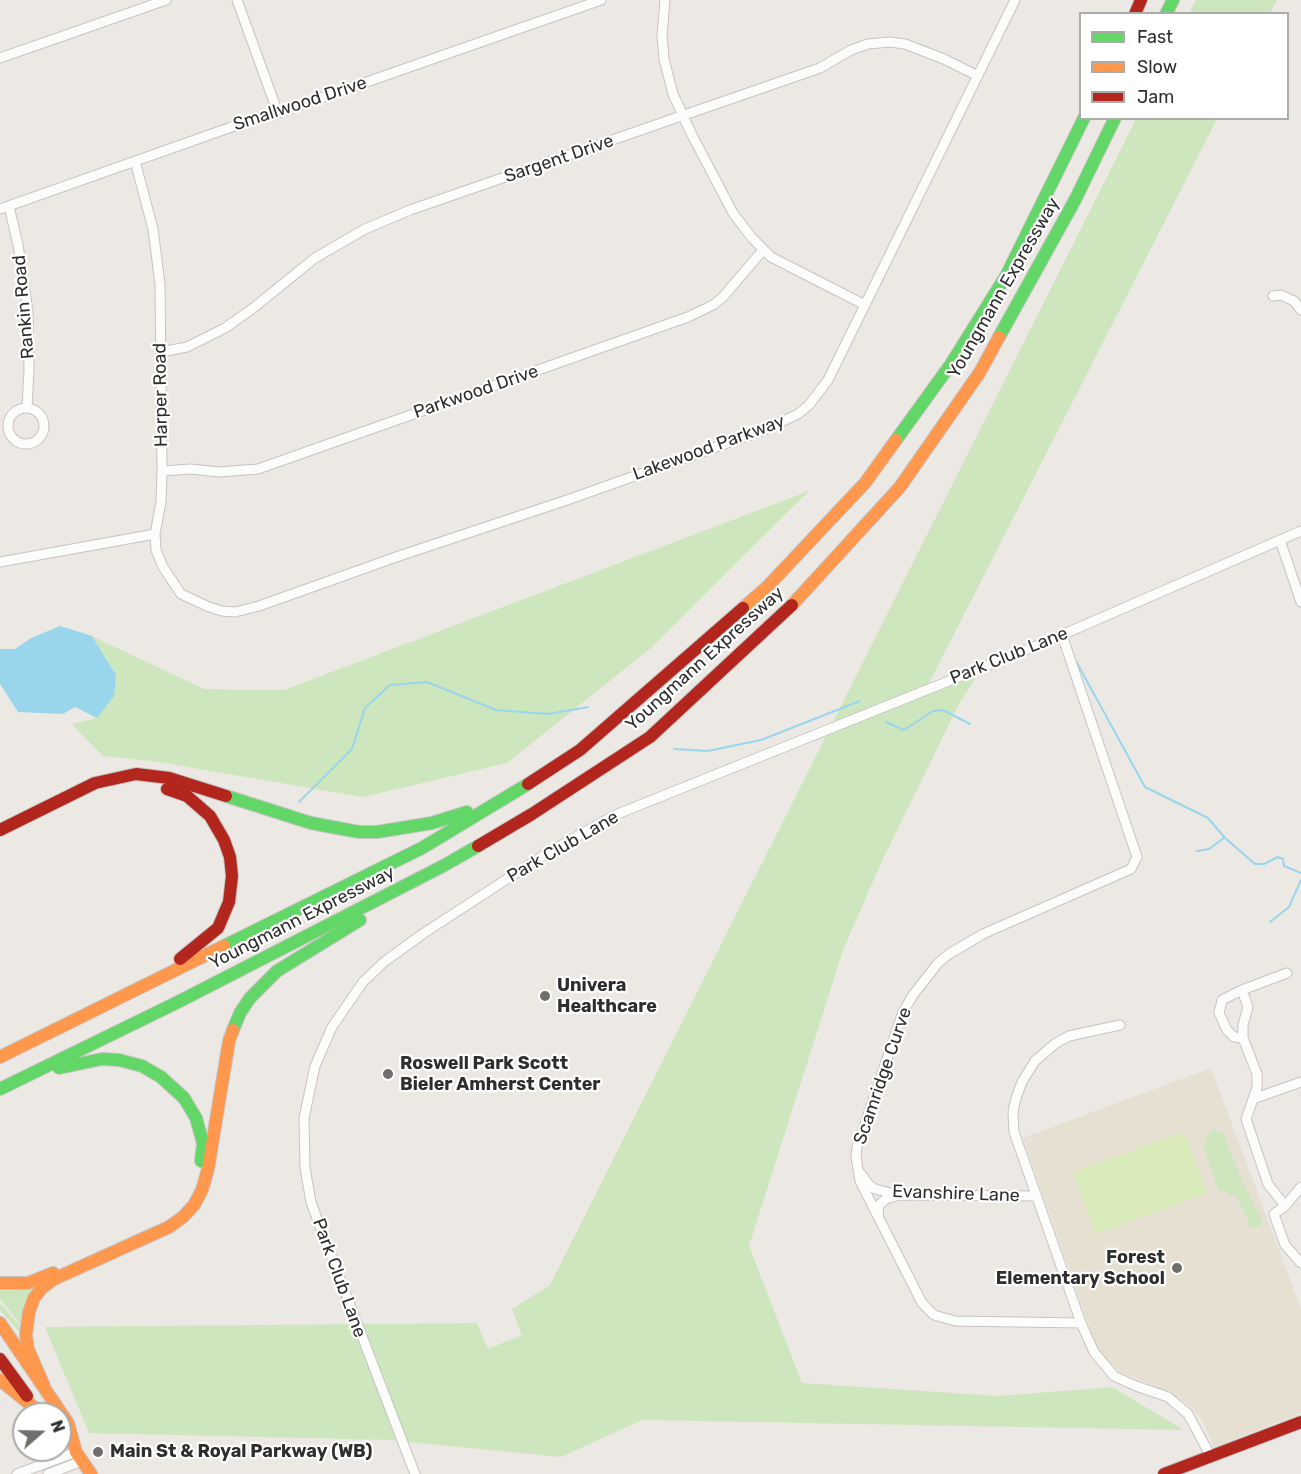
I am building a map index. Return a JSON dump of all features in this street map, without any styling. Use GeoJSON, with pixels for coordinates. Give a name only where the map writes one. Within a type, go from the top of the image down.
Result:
{"type":"FeatureCollection","features":[{"type":"Feature","properties":{"kind":"main road","name":"Youngmann Expressway"},"geometry":{"type":"LineString","coordinates":[[0,1057],[422,848],[513,794],[580,750],[767,587],[865,483],[951,364],[1006,276],[1083,120]]}},
{"type":"Feature","properties":{"kind":"main road","name":"Youngmann Expressway"},"geometry":{"type":"LineString","coordinates":[[0,1089],[178,1002],[443,866],[532,814],[650,737],[804,594],[900,488],[980,372],[1075,200],[1114,120]]}},
{"type":"Feature","properties":{"kind":"main road"},"geometry":{"type":"LineString","coordinates":[[2,829],[95,783],[136,774],[169,778],[311,823],[358,832],[377,832],[432,824],[454,818],[513,794]]}},
{"type":"Feature","properties":{"kind":"main road"},"geometry":{"type":"LineString","coordinates":[[0,841],[83,797],[116,786],[138,784],[170,789],[187,796],[200,805],[218,827],[230,857],[232,876],[229,902],[224,917],[212,934],[148,984]]}},
{"type":"Feature","properties":{"kind":"main road"},"geometry":{"type":"LineString","coordinates":[[44,1386],[28,1349],[26,1335],[27,1318],[34,1298],[42,1288],[54,1280],[169,1227],[194,1205],[202,1190],[208,1169],[229,1041],[240,1013],[250,998],[277,971],[387,904],[443,866]]}},
{"type":"Feature","properties":{"kind":"main road"},"geometry":{"type":"LineString","coordinates":[[0,1283],[28,1283],[169,1221],[190,1197],[197,1181],[202,1155],[200,1130],[184,1098],[161,1077],[142,1066],[119,1060],[102,1059],[26,1076]]}},
{"type":"Feature","properties":{"kind":"main road"},"geometry":{"type":"LineString","coordinates":[[0,1323],[68,1423],[79,1456]]}},
{"type":"Feature","properties":{"kind":"main road"},"geometry":{"type":"LineString","coordinates":[[0,1359],[30,1402]]}},
{"type":"Feature","properties":{"kind":"main road"},"geometry":{"type":"LineString","coordinates":[[0,1380],[25,1402]]}},
{"type":"Feature","properties":{"kind":"main road"},"geometry":{"type":"LineString","coordinates":[[1164,1474],[1301,1422]]}},
{"type":"Feature","properties":{"kind":"main road"},"geometry":{"type":"LineString","coordinates":[[72,1450],[91,1474]]}},
{"type":"Feature","properties":{"kind":"street"},"geometry":{"type":"LineString","coordinates":[[0,58],[166,0]]}},
{"type":"Feature","properties":{"kind":"street"},"geometry":{"type":"LineString","coordinates":[[237,0],[278,113]]}},
{"type":"Feature","properties":{"kind":"street","name":"Smallwood Drive"},"geometry":{"type":"LineString","coordinates":[[5,208],[240,124],[278,113],[601,0]]}},
{"type":"Feature","properties":{"kind":"street"},"geometry":{"type":"LineString","coordinates":[[664,0],[662,36],[664,59],[673,94],[728,205],[763,250],[792,269],[865,305]]}},
{"type":"Feature","properties":{"kind":"street","name":"Lakewood Parkway"},"geometry":{"type":"LineString","coordinates":[[208,607],[235,612],[259,606],[570,499],[784,421],[809,405],[821,391],[865,305],[1016,0]]}},
{"type":"Feature","properties":{"kind":"street","name":"Sargent Drive"},"geometry":{"type":"LineString","coordinates":[[160,352],[187,347],[225,328],[315,258],[365,229],[410,210],[820,68],[851,50],[879,42],[905,44],[978,76]]}},
{"type":"Feature","properties":{"kind":"street","name":"Harper Road"},"geometry":{"type":"LineString","coordinates":[[135,161],[153,229],[160,284],[162,502],[155,534],[156,550],[172,582],[181,594],[208,607]]}},
{"type":"Feature","properties":{"kind":"street","name":"Rankin Road"},"geometry":{"type":"LineString","coordinates":[[5,208],[18,245],[28,311],[27,408]]}},
{"type":"Feature","properties":{"kind":"street","name":"Parkwood Drive"},"geometry":{"type":"LineString","coordinates":[[162,471],[191,469],[219,472],[258,469],[688,317],[713,305],[723,297],[763,250]]}},
{"type":"Feature","properties":{"kind":"street"},"geometry":{"type":"LineString","coordinates":[[1273,296],[1288,297],[1301,310]]}},
{"type":"Feature","properties":{"kind":"street","name":"Park Club Lane"},"geometry":{"type":"LineString","coordinates":[[415,1474],[322,1232],[312,1202],[305,1168],[304,1118],[309,1088],[324,1042],[349,1000],[377,968],[398,951],[544,855],[615,815],[1062,635],[1301,531]]}},
{"type":"Feature","properties":{"kind":"street"},"geometry":{"type":"LineString","coordinates":[[0,562],[155,534]]}},
{"type":"Feature","properties":{"kind":"street"},"geometry":{"type":"LineString","coordinates":[[1280,540],[1301,602]]}},
{"type":"Feature","properties":{"kind":"street","name":"Scamridge Curve"},"geometry":{"type":"LineString","coordinates":[[1062,635],[1137,857],[1131,869],[983,934],[956,949],[938,963],[913,994],[903,1012],[857,1147],[856,1160],[860,1181],[878,1219],[922,1303],[934,1314],[955,1321],[1081,1323]]}},
{"type":"Feature","properties":{"kind":"street"},"geometry":{"type":"LineString","coordinates":[[1244,1038],[1234,1037],[1227,1029],[1219,1013],[1222,1000],[1242,990],[1287,974]]}},
{"type":"Feature","properties":{"kind":"street"},"geometry":{"type":"LineString","coordinates":[[1242,990],[1248,1007],[1244,1038],[1257,1074],[1257,1088],[1246,1119],[1268,1184],[1285,1206]]}},
{"type":"Feature","properties":{"kind":"street"},"geometry":{"type":"LineString","coordinates":[[1120,1025],[1074,1035],[1056,1043],[1035,1061],[1022,1082],[1013,1112],[1014,1132],[1081,1323],[1094,1352],[1114,1376],[1168,1397],[1188,1414],[1210,1457]]}},
{"type":"Feature","properties":{"kind":"street"},"geometry":{"type":"LineString","coordinates":[[1253,1099],[1301,1082]]}},
{"type":"Feature","properties":{"kind":"street","name":"Evanshire Lane"},"geometry":{"type":"LineString","coordinates":[[856,1160],[869,1185],[898,1196],[1037,1197]]}},
{"type":"Feature","properties":{"kind":"street"},"geometry":{"type":"LineString","coordinates":[[1301,1187],[1285,1206],[1274,1214],[1285,1245],[1301,1263]]}},
{"type":"Feature","properties":{"kind":"street"},"geometry":{"type":"LineString","coordinates":[[878,1219],[879,1205],[887,1198],[898,1196]]}},
{"type":"Feature","properties":{"kind":"street"},"geometry":{"type":"LineString","coordinates":[[16,1474],[79,1456]]}},
{"type":"Feature","properties":{"kind":"street"},"geometry":{"type":"LineString","coordinates":[[48,1474],[79,1456]]}},
{"type":"Feature","properties":{"kind":"shaded area","name":"Forest Elementary School"},"geometry":{"type":"Polygon","coordinates":[[[1211,1068],[1301,1309],[1301,1413],[1214,1447],[1200,1417],[1186,1403],[1171,1393],[1121,1372],[1105,1360],[1094,1340],[1023,1138],[1211,1068]]]}},
{"type":"Feature","properties":{"kind":"green space"},"geometry":{"type":"Polygon","coordinates":[[[1196,0],[1277,0],[1271,12],[1190,12],[1196,0]]]}},
{"type":"Feature","properties":{"kind":"green space"},"geometry":{"type":"Polygon","coordinates":[[[1135,120],[1216,120],[926,689],[982,668],[959,704],[882,861],[843,950],[749,1246],[802,1383],[998,1396],[1112,1387],[1184,1430],[642,1420],[561,1457],[388,1440],[89,1433],[45,1327],[477,1323],[488,1349],[522,1335],[512,1309],[550,1285],[1135,120]]]}},
{"type":"Feature","properties":{"kind":"green space"},"geometry":{"type":"Polygon","coordinates":[[[809,491],[652,647],[507,763],[363,797],[152,761],[103,756],[72,724],[97,718],[116,675],[92,636],[204,689],[284,690],[809,491]]]}},
{"type":"Feature","properties":{"kind":"green space"},"geometry":{"type":"Polygon","coordinates":[[[1213,1129],[1223,1133],[1242,1181],[1260,1216],[1262,1224],[1255,1228],[1250,1227],[1235,1195],[1228,1197],[1226,1190],[1219,1192],[1204,1148],[1208,1135],[1213,1129]]]}},
{"type":"Feature","properties":{"kind":"green space"},"geometry":{"type":"Polygon","coordinates":[[[1184,1132],[1207,1193],[1096,1234],[1073,1172],[1184,1132]]]}},
{"type":"Feature","properties":{"kind":"green space"},"geometry":{"type":"Polygon","coordinates":[[[35,1282],[21,1325],[0,1299],[0,1285],[35,1282]]]}},
{"type":"Feature","properties":{"kind":"green space"},"geometry":{"type":"Polygon","coordinates":[[[0,1303],[23,1329],[19,1332],[0,1310],[0,1303]]]}},
{"type":"Feature","properties":{"kind":"water"},"geometry":{"type":"Polygon","coordinates":[[[60,626],[92,636],[116,675],[114,696],[97,718],[75,707],[63,714],[18,712],[0,684],[0,649],[15,649],[31,638],[60,626]]]}},
{"type":"Feature","properties":{"kind":"waterway"},"geometry":{"type":"LineString","coordinates":[[1077,663],[1145,787],[1208,818],[1225,838],[1255,864],[1264,864],[1278,857],[1283,859],[1284,866],[1301,873]]}},
{"type":"Feature","properties":{"kind":"waterway"},"geometry":{"type":"LineString","coordinates":[[299,802],[352,749],[365,708],[390,685],[427,682],[496,710],[548,714],[588,707]]}},
{"type":"Feature","properties":{"kind":"waterway"},"geometry":{"type":"LineString","coordinates":[[674,749],[708,751],[761,740],[860,701]]}},
{"type":"Feature","properties":{"kind":"waterway"},"geometry":{"type":"LineString","coordinates":[[886,722],[904,730],[933,711],[943,710],[970,724]]}},
{"type":"Feature","properties":{"kind":"waterway"},"geometry":{"type":"LineString","coordinates":[[1197,851],[1209,849],[1224,838]]}},
{"type":"Feature","properties":{"kind":"waterway"},"geometry":{"type":"LineString","coordinates":[[1270,922],[1289,907],[1301,880]]}},
{"type":"Feature","properties":{"kind":"traffic: fast"},"geometry":{"type":"LineString","coordinates":[[1167,12],[1173,0]]}},
{"type":"Feature","properties":{"kind":"traffic: fast"},"geometry":{"type":"LineString","coordinates":[[896,440],[951,364],[1006,276],[1083,120]]}},
{"type":"Feature","properties":{"kind":"traffic: fast"},"geometry":{"type":"LineString","coordinates":[[999,337],[1075,200],[1114,120]]}},
{"type":"Feature","properties":{"kind":"traffic: fast"},"geometry":{"type":"LineString","coordinates":[[224,946],[422,848],[528,784]]}},
{"type":"Feature","properties":{"kind":"traffic: fast"},"geometry":{"type":"LineString","coordinates":[[226,796],[311,823],[359,832],[377,832],[432,823],[467,812]]}},
{"type":"Feature","properties":{"kind":"traffic: fast"},"geometry":{"type":"LineString","coordinates":[[0,1089],[178,1002],[478,846]]}},
{"type":"Feature","properties":{"kind":"traffic: fast"},"geometry":{"type":"LineString","coordinates":[[233,1030],[250,998],[277,971],[360,920]]}},
{"type":"Feature","properties":{"kind":"traffic: fast"},"geometry":{"type":"LineString","coordinates":[[59,1068],[102,1059],[119,1060],[142,1066],[161,1077],[184,1098],[196,1118],[203,1143],[201,1161]]}},
{"type":"Feature","properties":{"kind":"traffic: slow"},"geometry":{"type":"LineString","coordinates":[[792,605],[900,487],[980,372],[999,337]]}},
{"type":"Feature","properties":{"kind":"traffic: slow"},"geometry":{"type":"LineString","coordinates":[[743,608],[767,587],[865,483],[896,440]]}},
{"type":"Feature","properties":{"kind":"traffic: slow"},"geometry":{"type":"LineString","coordinates":[[0,1057],[224,946]]}},
{"type":"Feature","properties":{"kind":"traffic: slow"},"geometry":{"type":"LineString","coordinates":[[44,1386],[28,1349],[26,1335],[29,1312],[34,1298],[54,1279],[169,1227],[194,1205],[202,1190],[208,1169],[229,1041],[233,1030]]}},
{"type":"Feature","properties":{"kind":"traffic: slow"},"geometry":{"type":"LineString","coordinates":[[0,1283],[28,1283],[53,1273]]}},
{"type":"Feature","properties":{"kind":"traffic: slow"},"geometry":{"type":"LineString","coordinates":[[0,1323],[68,1423],[76,1452],[91,1474]]}},
{"type":"Feature","properties":{"kind":"traffic: slow"},"geometry":{"type":"LineString","coordinates":[[0,1380],[27,1402]]}},
{"type":"Feature","properties":{"kind":"traffic: jam"},"geometry":{"type":"LineString","coordinates":[[1136,12],[1141,0]]}},
{"type":"Feature","properties":{"kind":"traffic: jam"},"geometry":{"type":"LineString","coordinates":[[478,846],[532,814],[650,737],[792,605]]}},
{"type":"Feature","properties":{"kind":"traffic: jam"},"geometry":{"type":"LineString","coordinates":[[528,784],[580,750],[743,608]]}},
{"type":"Feature","properties":{"kind":"traffic: jam"},"geometry":{"type":"LineString","coordinates":[[0,830],[95,783],[136,774],[169,778],[226,796]]}},
{"type":"Feature","properties":{"kind":"traffic: jam"},"geometry":{"type":"LineString","coordinates":[[167,789],[187,796],[210,816],[224,840],[230,857],[232,876],[229,902],[218,928],[180,959]]}},
{"type":"Feature","properties":{"kind":"traffic: jam"},"geometry":{"type":"LineString","coordinates":[[0,1359],[27,1396]]}},
{"type":"Feature","properties":{"kind":"traffic: jam"},"geometry":{"type":"LineString","coordinates":[[1164,1474],[1301,1422]]}},
{"type":"Feature","properties":{"kind":"place","name":"Univera Healthcare"},"geometry":{"type":"Point","coordinates":[545,996]}},
{"type":"Feature","properties":{"kind":"place","name":"Roswell Park Scott Bieler Amherst Center"},"geometry":{"type":"Point","coordinates":[388,1074]}},
{"type":"Feature","properties":{"kind":"place","name":"Forest Elementary School"},"geometry":{"type":"Point","coordinates":[1177,1268]}},
{"type":"Feature","properties":{"kind":"place","name":"Main St & Royal Parkway (WB)"},"geometry":{"type":"Point","coordinates":[98,1452]}}]}
